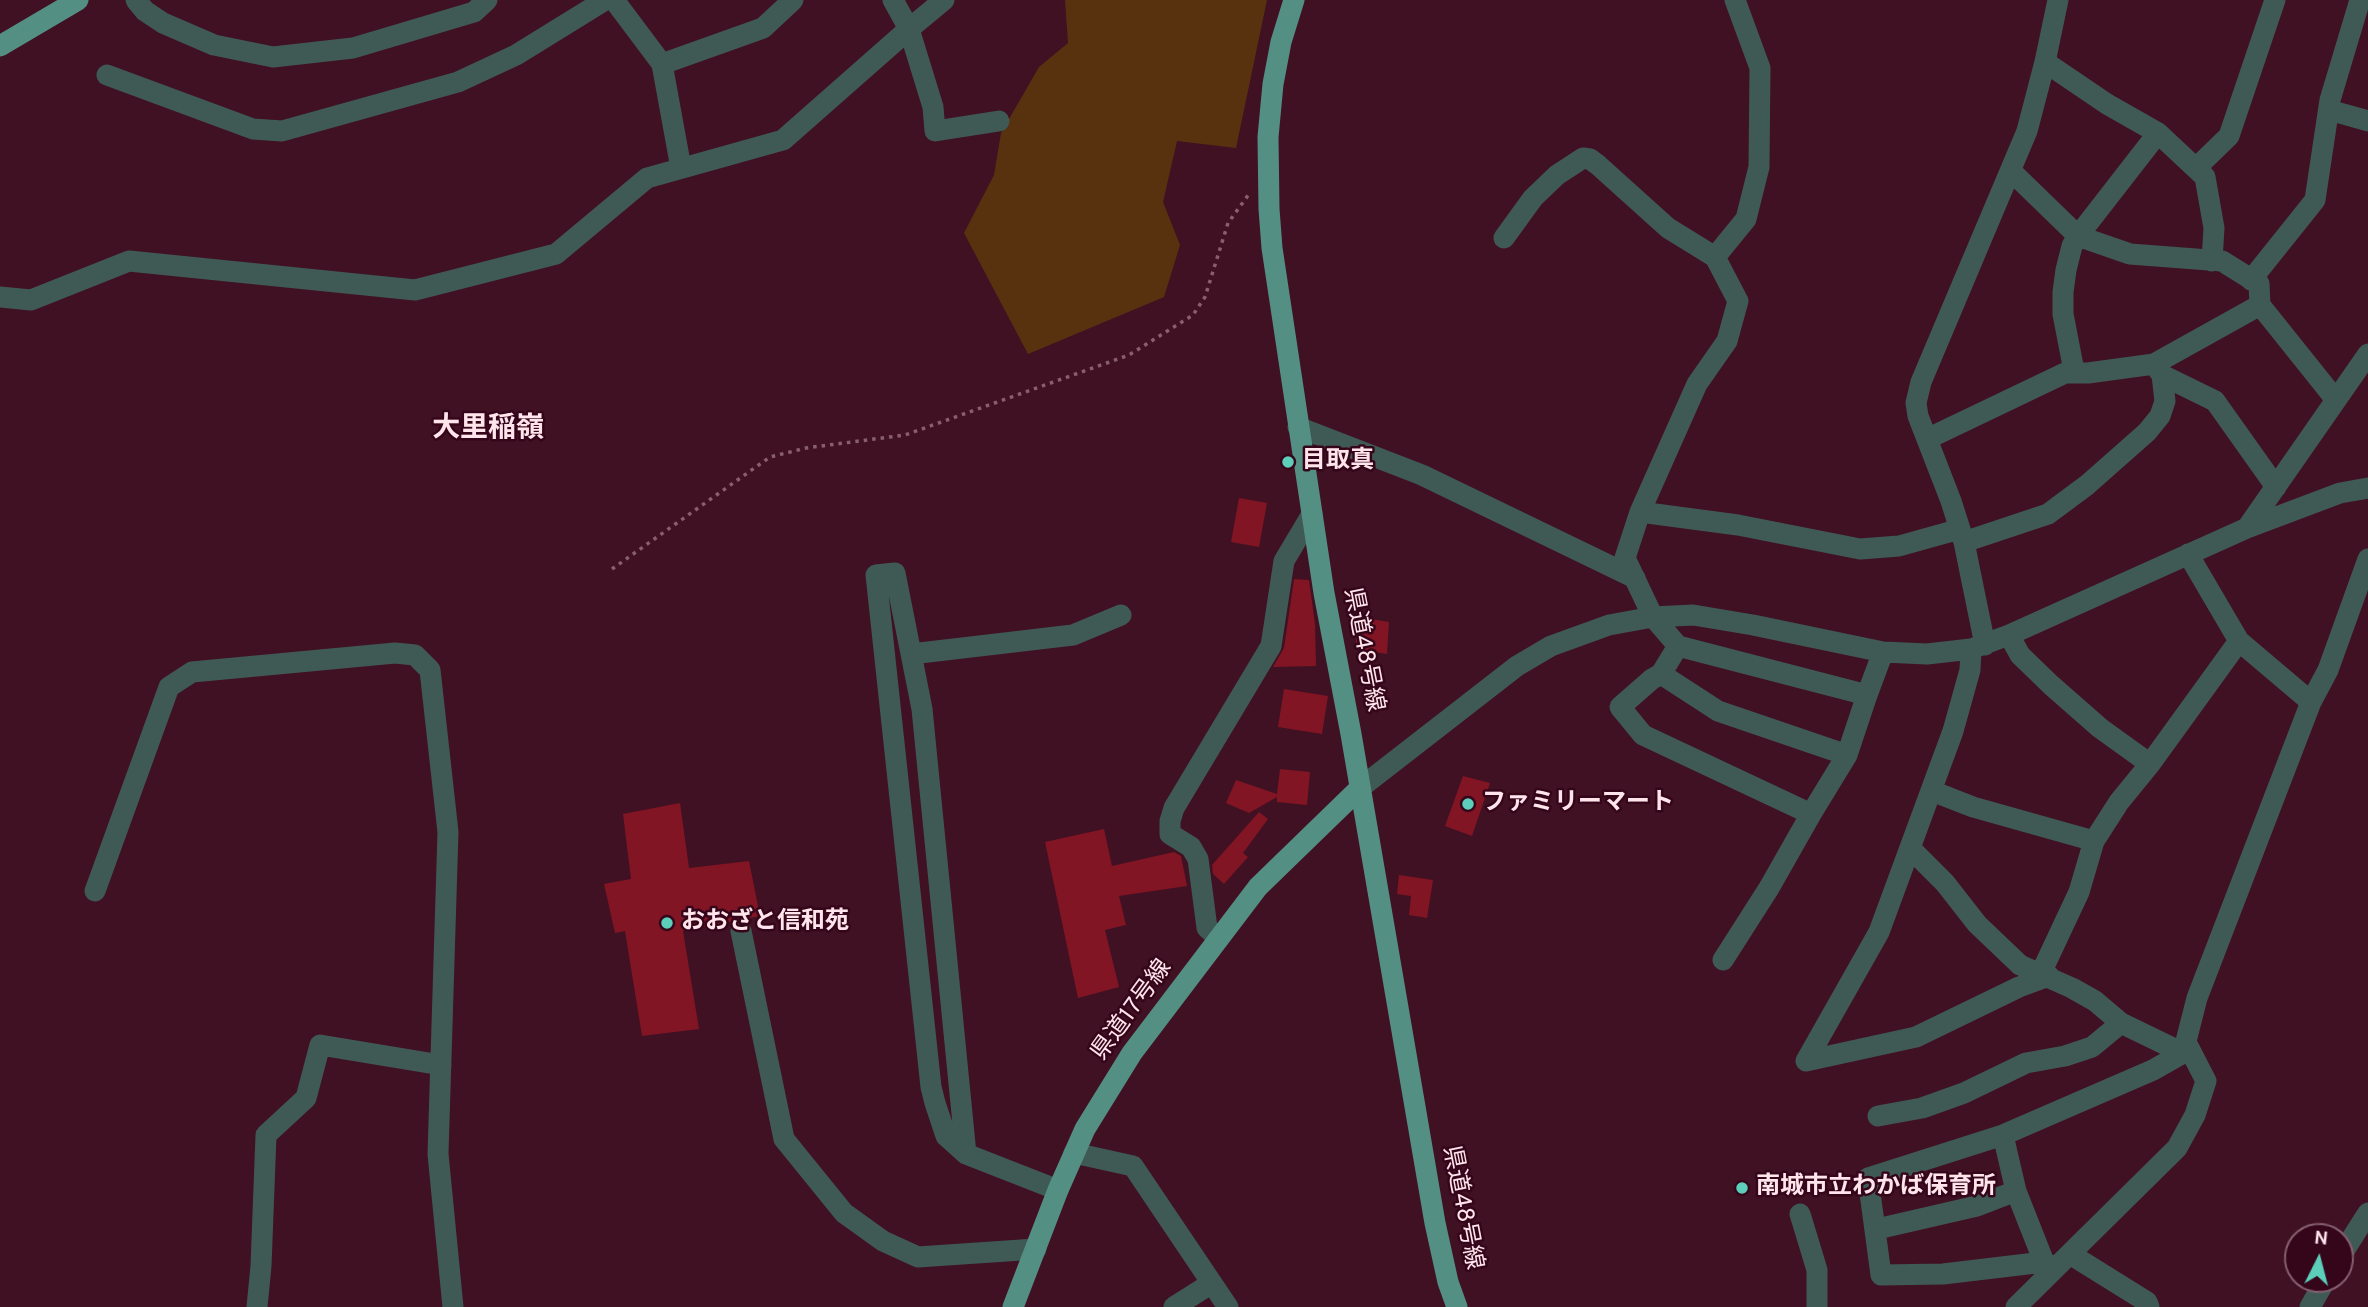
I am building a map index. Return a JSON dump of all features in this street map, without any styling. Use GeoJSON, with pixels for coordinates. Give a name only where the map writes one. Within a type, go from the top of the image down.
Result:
{"type":"FeatureCollection","features":[{"type":"Feature","properties":{"kind":"main road"},"geometry":{"type":"LineString","coordinates":[[0,46],[78,0]]}},
{"type":"Feature","properties":{"kind":"main road","name":"県道48号線"},"geometry":{"type":"LineString","coordinates":[[1294,0],[1281,41],[1273,84],[1268,137],[1272,248],[1312,514],[1435,1223],[1457,1307]]}},
{"type":"Feature","properties":{"kind":"main road","name":"県道17号線"},"geometry":{"type":"LineString","coordinates":[[1013,1307],[1074,1153],[1100,1102],[1132,1053],[1258,887],[1360,788]]}},
{"type":"Feature","properties":{"kind":"street"},"geometry":{"type":"LineString","coordinates":[[136,0],[145,11],[176,29],[214,45],[273,57],[354,48],[474,12],[487,0]]}},
{"type":"Feature","properties":{"kind":"street"},"geometry":{"type":"LineString","coordinates":[[107,75],[253,129],[282,131],[457,82],[516,55],[605,0]]}},
{"type":"Feature","properties":{"kind":"street"},"geometry":{"type":"LineString","coordinates":[[614,0],[662,64],[681,169]]}},
{"type":"Feature","properties":{"kind":"street"},"geometry":{"type":"LineString","coordinates":[[662,64],[763,28],[793,0]]}},
{"type":"Feature","properties":{"kind":"street"},"geometry":{"type":"LineString","coordinates":[[893,0],[909,29],[933,107],[935,131],[999,121]]}},
{"type":"Feature","properties":{"kind":"street"},"geometry":{"type":"LineString","coordinates":[[0,297],[31,300],[128,261],[415,290],[556,254],[647,178],[783,140],[944,0]]}},
{"type":"Feature","properties":{"kind":"street"},"geometry":{"type":"LineString","coordinates":[[1715,257],[1746,219],[1759,167],[1760,68],[1735,0]]}},
{"type":"Feature","properties":{"kind":"street"},"geometry":{"type":"LineString","coordinates":[[2196,168],[2229,136],[2275,0]]}},
{"type":"Feature","properties":{"kind":"street"},"geometry":{"type":"LineString","coordinates":[[2251,280],[2315,200],[2329,110],[2360,0]]}},
{"type":"Feature","properties":{"kind":"street"},"geometry":{"type":"LineString","coordinates":[[2056,1],[2045,62],[2027,131],[1986,223],[1918,391],[1916,403],[1918,416],[1962,535],[1978,647],[1954,732],[1879,932],[1805,1060],[1916,1037],[2045,974],[2079,892],[2094,841],[2119,802],[2150,764],[2239,641]]}},
{"type":"Feature","properties":{"kind":"street"},"geometry":{"type":"LineString","coordinates":[[2045,62],[2106,104],[2158,133],[2205,177],[2214,228],[2212,261]]}},
{"type":"Feature","properties":{"kind":"street"},"geometry":{"type":"LineString","coordinates":[[2329,110],[2368,121]]}},
{"type":"Feature","properties":{"kind":"street"},"geometry":{"type":"LineString","coordinates":[[2074,371],[2063,314],[2063,292],[2072,246],[2158,133]]}},
{"type":"Feature","properties":{"kind":"street"},"geometry":{"type":"LineString","coordinates":[[1504,238],[1533,198],[1557,175],[1583,158],[1598,165],[1668,228],[1715,257],[1738,301],[1727,341],[1698,384],[1640,512],[1625,558],[1653,617],[1678,646],[1867,695]]}},
{"type":"Feature","properties":{"kind":"street"},"geometry":{"type":"LineString","coordinates":[[2011,171],[2078,236],[2130,254],[2222,261],[2259,284],[2260,305],[2336,400]]}},
{"type":"Feature","properties":{"kind":"street"},"geometry":{"type":"LineString","coordinates":[[1927,439],[2065,373],[2158,370],[2260,305]]}},
{"type":"Feature","properties":{"kind":"street"},"geometry":{"type":"LineString","coordinates":[[2247,528],[2368,354]]}},
{"type":"Feature","properties":{"kind":"street"},"geometry":{"type":"LineString","coordinates":[[1640,512],[1738,525],[1860,549],[1899,547],[2048,514],[2087,485],[2147,432],[2160,416],[2165,401],[2158,370]]}},
{"type":"Feature","properties":{"kind":"street"},"geometry":{"type":"LineString","coordinates":[[2158,370],[2215,401],[2276,487]]}},
{"type":"Feature","properties":{"kind":"street"},"geometry":{"type":"LineString","coordinates":[[1298,427],[1422,475],[1635,578]]}},
{"type":"Feature","properties":{"kind":"street"},"geometry":{"type":"LineString","coordinates":[[1360,788],[1517,666],[1551,646],[1609,625],[1653,617],[1693,615],[1883,652],[1927,654],[1978,647],[2247,528],[2340,493],[2368,488]]}},
{"type":"Feature","properties":{"kind":"street"},"geometry":{"type":"LineString","coordinates":[[1219,938],[1207,928],[1198,859],[1191,847],[1170,834],[1170,821],[1174,808],[1271,646],[1284,561],[1312,514]]}},
{"type":"Feature","properties":{"kind":"street"},"geometry":{"type":"LineString","coordinates":[[2188,554],[2239,641],[2311,702]]}},
{"type":"Feature","properties":{"kind":"street"},"geometry":{"type":"LineString","coordinates":[[2149,1307],[2147,1302],[2056,1261],[1943,1273],[1881,1275],[1877,1229],[1868,1178],[2003,1135],[2153,1070],[2185,1048],[2197,998],[2311,702],[2328,670],[2368,559]]}},
{"type":"Feature","properties":{"kind":"street"},"geometry":{"type":"LineString","coordinates":[[966,1154],[922,709],[895,573],[876,575],[932,1087],[946,1136],[966,1154],[1058,1190]]}},
{"type":"Feature","properties":{"kind":"street"},"geometry":{"type":"LineString","coordinates":[[911,654],[1073,635],[1121,615]]}},
{"type":"Feature","properties":{"kind":"street"},"geometry":{"type":"LineString","coordinates":[[2009,635],[2020,655],[2051,685],[2100,728],[2150,764]]}},
{"type":"Feature","properties":{"kind":"street"},"geometry":{"type":"LineString","coordinates":[[1678,646],[1661,674],[1620,706],[1643,734],[1811,814]]}},
{"type":"Feature","properties":{"kind":"street"},"geometry":{"type":"LineString","coordinates":[[1723,960],[1847,755],[1883,652]]}},
{"type":"Feature","properties":{"kind":"street"},"geometry":{"type":"LineString","coordinates":[[95,891],[169,687],[192,672],[396,653],[415,655],[430,670],[449,832],[438,1154],[453,1307]]}},
{"type":"Feature","properties":{"kind":"street"},"geometry":{"type":"LineString","coordinates":[[1661,674],[1718,711],[1847,755]]}},
{"type":"Feature","properties":{"kind":"street"},"geometry":{"type":"LineString","coordinates":[[1932,791],[1973,807],[2094,841]]}},
{"type":"Feature","properties":{"kind":"street"},"geometry":{"type":"LineString","coordinates":[[1911,849],[1945,883],[1977,924],[2020,965],[2045,974],[2095,1001],[2120,1023],[2185,1048],[2206,1081],[2195,1115],[2176,1149],[2056,1261],[2016,1307]]}},
{"type":"Feature","properties":{"kind":"street"},"geometry":{"type":"LineString","coordinates":[[741,931],[783,1139],[844,1213],[883,1241],[918,1257],[1036,1249]]}},
{"type":"Feature","properties":{"kind":"street"},"geometry":{"type":"LineString","coordinates":[[1878,1116],[1922,1108],[1964,1093],[2026,1063],[2065,1056],[2092,1047],[2120,1023]]}},
{"type":"Feature","properties":{"kind":"street"},"geometry":{"type":"LineString","coordinates":[[257,1307],[266,1135],[306,1098],[320,1045],[441,1065]]}},
{"type":"Feature","properties":{"kind":"street"},"geometry":{"type":"LineString","coordinates":[[2003,1135],[2016,1191],[2056,1261]]}},
{"type":"Feature","properties":{"kind":"street"},"geometry":{"type":"LineString","coordinates":[[1074,1153],[1133,1166],[1228,1307]]}},
{"type":"Feature","properties":{"kind":"street"},"geometry":{"type":"LineString","coordinates":[[1877,1229],[1977,1206],[2016,1191]]}},
{"type":"Feature","properties":{"kind":"street"},"geometry":{"type":"LineString","coordinates":[[2354,1235],[2368,1213]]}},
{"type":"Feature","properties":{"kind":"street"},"geometry":{"type":"LineString","coordinates":[[1800,1214],[1817,1270],[1817,1307]]}},
{"type":"Feature","properties":{"kind":"street"},"geometry":{"type":"LineString","coordinates":[[1174,1307],[1212,1283]]}},
{"type":"Feature","properties":{"kind":"path"},"geometry":{"type":"LineString","coordinates":[[612,569],[770,457],[806,448],[905,435],[1129,355],[1193,315],[1205,297],[1228,223],[1268,172]]}},
{"type":"Feature","properties":{"kind":"shaded area"},"geometry":{"type":"Polygon","coordinates":[[[1065,0],[1267,0],[1236,148],[1177,141],[1163,202],[1180,245],[1164,297],[1028,354],[964,233],[994,175],[1001,133],[1039,67],[1068,43],[1065,0]]]}},
{"type":"Feature","properties":{"kind":"building"},"geometry":{"type":"Polygon","coordinates":[[[1239,498],[1267,503],[1259,547],[1231,542],[1239,498]]]}},
{"type":"Feature","properties":{"kind":"building"},"geometry":{"type":"Polygon","coordinates":[[[1294,579],[1309,580],[1315,624],[1316,666],[1273,667],[1284,648],[1294,579]]]}},
{"type":"Feature","properties":{"kind":"building"},"geometry":{"type":"Polygon","coordinates":[[[1353,616],[1389,622],[1387,654],[1356,649],[1356,635],[1351,632],[1353,616]]]}},
{"type":"Feature","properties":{"kind":"building"},"geometry":{"type":"Polygon","coordinates":[[[1284,689],[1328,696],[1322,734],[1278,727],[1284,689]]]}},
{"type":"Feature","properties":{"kind":"building"},"geometry":{"type":"Polygon","coordinates":[[[1280,769],[1310,772],[1307,805],[1277,802],[1277,797],[1249,813],[1226,803],[1236,780],[1277,794],[1280,769]]]}},
{"type":"Feature","properties":{"kind":"building","name":"ファミリーマート"},"geometry":{"type":"Polygon","coordinates":[[[1463,776],[1490,783],[1472,836],[1445,826],[1463,776]]]}},
{"type":"Feature","properties":{"kind":"building","name":"おおざと信和苑"},"geometry":{"type":"Polygon","coordinates":[[[680,803],[689,868],[749,861],[760,916],[683,931],[699,1029],[642,1036],[625,931],[615,933],[604,884],[631,879],[623,814],[680,803]]]}},
{"type":"Feature","properties":{"kind":"building"},"geometry":{"type":"Polygon","coordinates":[[[1259,812],[1268,819],[1243,853],[1248,857],[1224,884],[1213,874],[1212,865],[1259,812]]]}},
{"type":"Feature","properties":{"kind":"building"},"geometry":{"type":"Polygon","coordinates":[[[1104,829],[1112,866],[1174,852],[1181,856],[1187,886],[1119,896],[1126,925],[1105,930],[1119,987],[1078,998],[1045,842],[1104,829]]]}},
{"type":"Feature","properties":{"kind":"building"},"geometry":{"type":"Polygon","coordinates":[[[1399,875],[1433,880],[1427,918],[1409,915],[1411,896],[1397,894],[1399,875]]]}},
{"type":"Feature","properties":{"kind":"place","name":"目取真"},"geometry":{"type":"Point","coordinates":[1288,462]}},
{"type":"Feature","properties":{"kind":"place","name":"ファミリーマート"},"geometry":{"type":"Point","coordinates":[1468,804]}},
{"type":"Feature","properties":{"kind":"place","name":"おおざと信和苑"},"geometry":{"type":"Point","coordinates":[667,923]}},
{"type":"Feature","properties":{"kind":"place","name":"南城市立わかば保育所"},"geometry":{"type":"Point","coordinates":[1742,1188]}},
{"type":"Feature","properties":{"kind":"district","name":"大里稲嶺"},"geometry":{"type":"Point","coordinates":[488,430]}}]}
